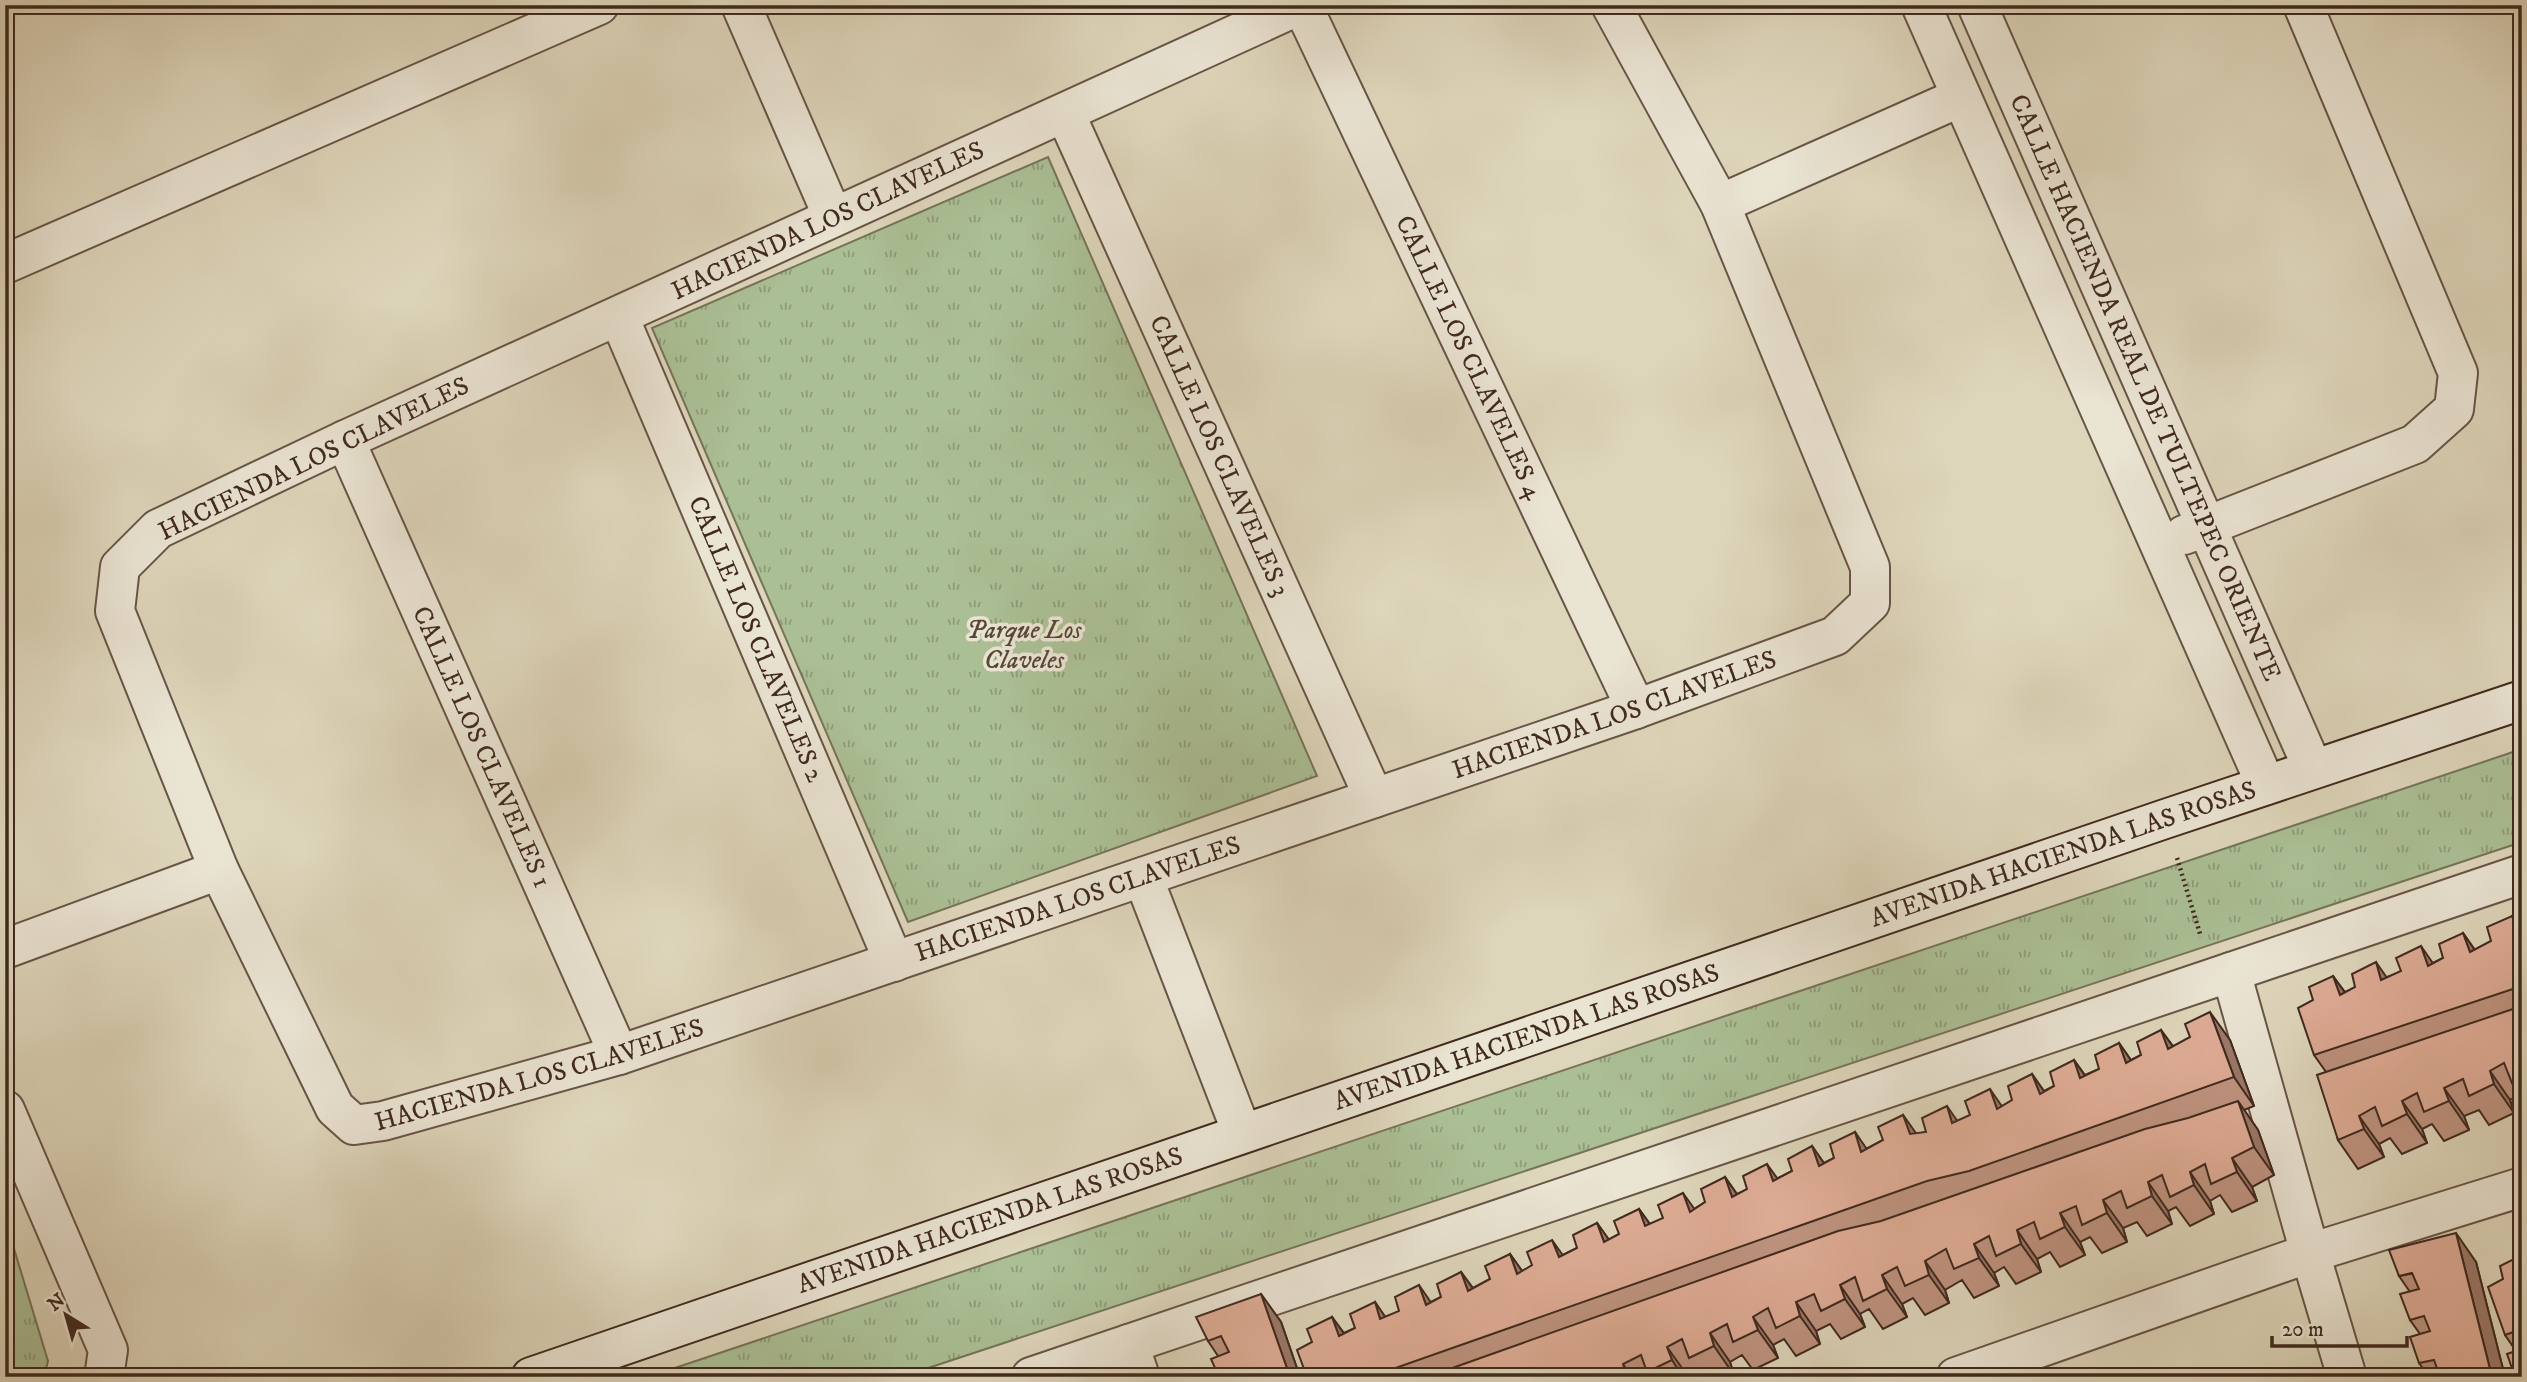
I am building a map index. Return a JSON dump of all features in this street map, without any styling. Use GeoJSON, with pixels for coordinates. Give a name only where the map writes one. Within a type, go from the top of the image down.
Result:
{"type":"FeatureCollection","features":[{"type":"Feature","properties":{"kind":"street"},"geometry":{"type":"LineString","coordinates":[[5,264],[599,5]]}},
{"type":"Feature","properties":{"kind":"street"},"geometry":{"type":"LineString","coordinates":[[741,5],[832,217]]}},
{"type":"Feature","properties":{"kind":"street","name":"HACIENDA LOS CLAVELES"},"geometry":{"type":"LineString","coordinates":[[1301,5],[345,440],[158,529],[120,567],[116,611],[219,870],[335,1108],[354,1125],[383,1121],[619,1055],[1636,709],[1835,636],[1870,603],[1870,567],[1720,204],[1611,5]]}},
{"type":"Feature","properties":{"kind":"street","name":"CALLE LOS CLAVELES 4"},"geometry":{"type":"LineString","coordinates":[[1301,5],[1636,709]]}},
{"type":"Feature","properties":{"kind":"street"},"geometry":{"type":"LineString","coordinates":[[1969,5],[1925,15],[2266,785]]}},
{"type":"Feature","properties":{"kind":"street","name":"CALLE HACIENDA REAL DE TULTEPEC ORIENTE"},"geometry":{"type":"LineString","coordinates":[[1977,5],[2313,769]]}},
{"type":"Feature","properties":{"kind":"street"},"geometry":{"type":"LineString","coordinates":[[2160,545],[2415,444],[2454,409],[2458,373],[2303,5]]}},
{"type":"Feature","properties":{"kind":"street"},"geometry":{"type":"LineString","coordinates":[[1720,204],[1961,97]]}},
{"type":"Feature","properties":{"kind":"street","name":"CALLE LOS CLAVELES 3"},"geometry":{"type":"LineString","coordinates":[[1065,113],[1374,798]]}},
{"type":"Feature","properties":{"kind":"street","name":"CALLE LOS CLAVELES 2"},"geometry":{"type":"LineString","coordinates":[[619,317],[894,962]]}},
{"type":"Feature","properties":{"kind":"street","name":"CALLE LOS CLAVELES 1"},"geometry":{"type":"LineString","coordinates":[[345,440],[619,1055]]}},
{"type":"Feature","properties":{"kind":"street","name":"AVENIDA HACIENDA LAS ROSAS"},"geometry":{"type":"LineString","coordinates":[[531,1377],[2165,819],[2522,700]]}},
{"type":"Feature","properties":{"kind":"street"},"geometry":{"type":"LineString","coordinates":[[5,948],[219,870]]}},
{"type":"Feature","properties":{"kind":"street"},"geometry":{"type":"LineString","coordinates":[[1031,1377],[1135,1360],[2222,975],[2522,874]]}},
{"type":"Feature","properties":{"kind":"street"},"geometry":{"type":"LineString","coordinates":[[1143,877],[1242,1133]]}},
{"type":"Feature","properties":{"kind":"street"},"geometry":{"type":"LineString","coordinates":[[2222,975],[2347,1377]]}},
{"type":"Feature","properties":{"kind":"street"},"geometry":{"type":"LineString","coordinates":[[5,1110],[114,1368]]}},
{"type":"Feature","properties":{"kind":"street"},"geometry":{"type":"LineString","coordinates":[[1956,1377],[2310,1253],[2522,1187]]}},
{"type":"Feature","properties":{"kind":"path"},"geometry":{"type":"LineString","coordinates":[[2165,819],[2222,975]]}},
{"type":"Feature","properties":{"kind":"green space","name":"Parque Los Claveles"},"geometry":{"type":"Polygon","coordinates":[[[1048,157],[1317,776],[908,922],[652,328],[1048,157]]]}},
{"type":"Feature","properties":{"kind":"green space"},"geometry":{"type":"Polygon","coordinates":[[[2522,749],[2522,842],[901,1377],[648,1377],[2522,749]]]}},
{"type":"Feature","properties":{"kind":"green space"},"geometry":{"type":"Polygon","coordinates":[[[5,1219],[48,1361],[44,1377],[5,1377],[5,1219]]]}},
{"type":"Feature","properties":{"kind":"building"},"geometry":{"type":"Polygon","coordinates":[[[2512,916],[2519,936],[2522,934],[2522,986],[2314,1055],[2298,1008],[2313,1000],[2309,987],[2333,976],[2340,995],[2355,987],[2352,974],[2376,962],[2381,980],[2401,971],[2396,958],[2421,946],[2428,966],[2443,958],[2439,944],[2463,933],[2470,952],[2491,941],[2487,927],[2512,916]]]}},
{"type":"Feature","properties":{"kind":"building"},"geometry":{"type":"Polygon","coordinates":[[[2522,1006],[2522,1078],[2512,1083],[2504,1063],[2490,1071],[2494,1084],[2469,1096],[2463,1079],[2444,1088],[2449,1101],[2424,1112],[2417,1093],[2402,1101],[2407,1114],[2382,1126],[2375,1107],[2359,1116],[2364,1129],[2338,1140],[2317,1075],[2522,1006]]]}},
{"type":"Feature","properties":{"kind":"building"},"geometry":{"type":"Polygon","coordinates":[[[2210,1012],[2234,1077],[1969,1171],[1927,1181],[1370,1377],[1307,1377],[1297,1350],[1312,1342],[1307,1329],[1332,1317],[1339,1336],[1355,1328],[1350,1314],[1375,1302],[1380,1319],[1399,1311],[1395,1297],[1419,1285],[1426,1305],[1441,1297],[1437,1284],[1461,1272],[1468,1291],[1490,1279],[1485,1266],[1510,1254],[1517,1274],[1532,1265],[1527,1252],[1552,1240],[1559,1257],[1577,1248],[1573,1235],[1597,1223],[1604,1242],[1619,1234],[1614,1221],[1639,1209],[1645,1226],[1663,1218],[1658,1205],[1683,1193],[1690,1212],[1705,1202],[1701,1189],[1725,1177],[1732,1197],[1747,1189],[1743,1176],[1767,1164],[1773,1181],[1792,1171],[1788,1159],[1812,1146],[1819,1166],[1834,1158],[1830,1144],[1855,1132],[1861,1152],[1883,1140],[1878,1127],[1903,1115],[1910,1134],[1926,1132],[1922,1118],[1947,1106],[1952,1123],[1970,1115],[1965,1101],[1990,1089],[1997,1109],[2012,1100],[2008,1086],[2032,1074],[2040,1094],[2054,1086],[2050,1072],[2074,1060],[2080,1078],[2099,1069],[2095,1055],[2119,1043],[2126,1063],[2141,1055],[2137,1042],[2161,1030],[2168,1049],[2190,1037],[2185,1024],[2210,1012]]]}},
{"type":"Feature","properties":{"kind":"building"},"geometry":{"type":"Polygon","coordinates":[[[2238,1101],[2254,1147],[2232,1158],[2237,1172],[2211,1184],[2205,1164],[2190,1172],[2194,1185],[2170,1197],[2162,1175],[2148,1182],[2152,1196],[2127,1208],[2121,1191],[2103,1200],[2107,1213],[2082,1225],[2076,1206],[2060,1213],[2065,1227],[2040,1239],[2034,1222],[2017,1230],[2021,1244],[1996,1256],[1989,1236],[1974,1244],[1979,1258],[1954,1269],[1946,1249],[1925,1261],[1929,1275],[1905,1286],[1897,1267],[1882,1275],[1887,1289],[1863,1301],[1855,1277],[1840,1285],[1845,1299],[1821,1311],[1814,1294],[1796,1302],[1800,1316],[1776,1328],[1768,1308],[1753,1317],[1758,1330],[1733,1342],[1727,1324],[1710,1333],[1714,1346],[1689,1358],[1682,1339],[1667,1347],[1672,1360],[1647,1372],[1641,1355],[1623,1364],[1627,1377],[1598,1377],[1596,1370],[1582,1377],[1427,1377],[1838,1231],[1881,1221],[2145,1129],[2238,1101]]]}},
{"type":"Feature","properties":{"kind":"building"},"geometry":{"type":"Polygon","coordinates":[[[2456,1233],[2492,1377],[2440,1377],[2434,1360],[2419,1363],[2410,1337],[2430,1331],[2424,1316],[2410,1320],[2400,1294],[2419,1289],[2412,1273],[2399,1276],[2389,1250],[2456,1233]]]}},
{"type":"Feature","properties":{"kind":"building"},"geometry":{"type":"Polygon","coordinates":[[[2522,1255],[2522,1329],[2505,1335],[2488,1287],[2503,1279],[2500,1266],[2522,1255]]]}},
{"type":"Feature","properties":{"kind":"building"},"geometry":{"type":"Polygon","coordinates":[[[1261,1294],[1290,1377],[1219,1377],[1211,1359],[1229,1352],[1221,1336],[1208,1341],[1196,1317],[1261,1294]]]}},
{"type":"Feature","properties":{"kind":"building"},"geometry":{"type":"Polygon","coordinates":[[[2522,1349],[2522,1377],[2515,1377],[2507,1354],[2522,1349]]]}}]}
